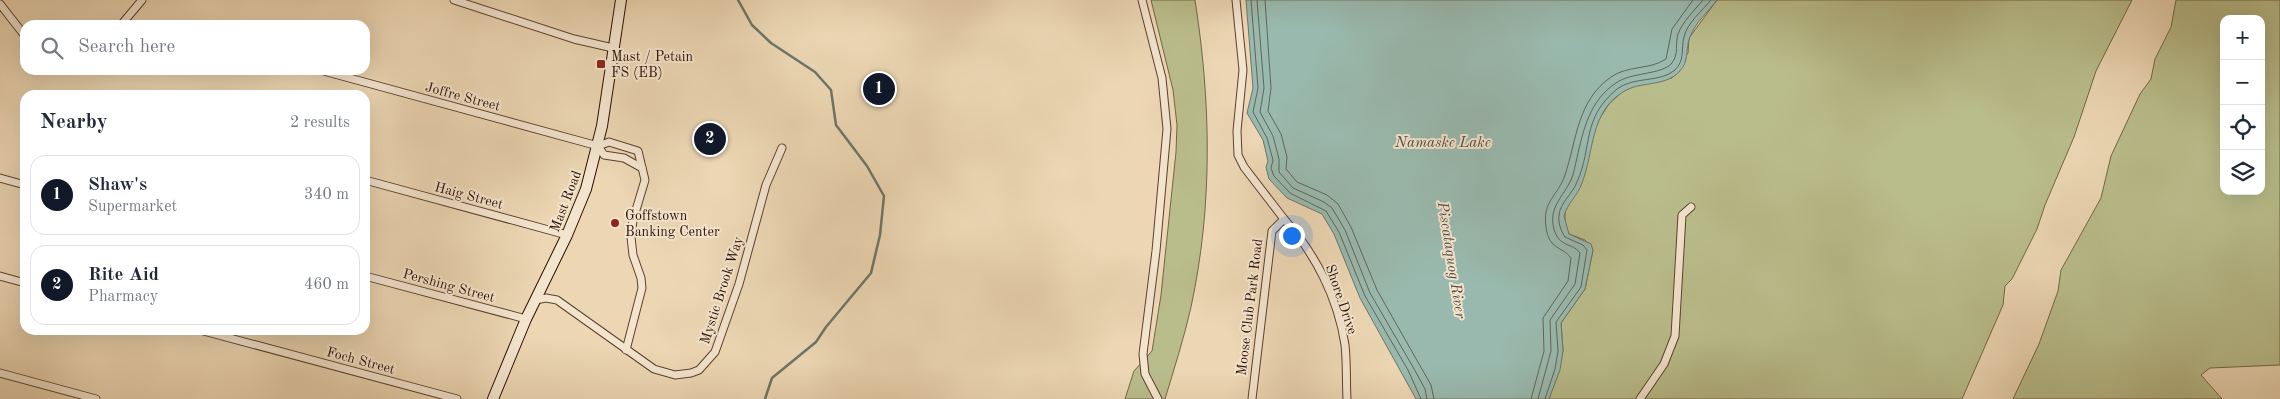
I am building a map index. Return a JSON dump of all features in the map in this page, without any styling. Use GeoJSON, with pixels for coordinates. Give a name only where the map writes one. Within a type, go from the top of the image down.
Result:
{"type":"FeatureCollection","features":[{"type":"Feature","properties":{"kind":"main road","name":"Mast Road"},"geometry":{"type":"LineString","coordinates":[[493,399],[526,319],[567,235],[586,188],[598,146],[621,0]]}},
{"type":"Feature","properties":{"kind":"street"},"geometry":{"type":"LineString","coordinates":[[125,20],[142,0]]}},
{"type":"Feature","properties":{"kind":"street"},"geometry":{"type":"LineString","coordinates":[[454,0],[574,39],[614,48]]}},
{"type":"Feature","properties":{"kind":"street"},"geometry":{"type":"LineString","coordinates":[[1142,0],[1162,78],[1166,109],[1166,150],[1143,354],[1146,374],[1158,399]]}},
{"type":"Feature","properties":{"kind":"street"},"geometry":{"type":"LineString","coordinates":[[1236,0],[1242,70],[1236,139],[1238,155],[1244,167],[1284,219]]}},
{"type":"Feature","properties":{"kind":"street"},"geometry":{"type":"LineString","coordinates":[[0,4],[20,30]]}},
{"type":"Feature","properties":{"kind":"street","name":"Joffre Street"},"geometry":{"type":"LineString","coordinates":[[338,75],[598,146]]}},
{"type":"Feature","properties":{"kind":"street"},"geometry":{"type":"LineString","coordinates":[[626,350],[642,288],[641,278],[633,255],[631,237],[633,220],[645,180],[638,151],[609,142],[598,146],[604,155],[624,158],[642,168]]}},
{"type":"Feature","properties":{"kind":"street","name":"Mystic Brook Way"},"geometry":{"type":"LineString","coordinates":[[535,300],[546,298],[557,300],[654,370],[675,375],[691,373],[711,358],[739,284],[766,185],[782,148]]}},
{"type":"Feature","properties":{"kind":"street"},"geometry":{"type":"LineString","coordinates":[[0,178],[20,184]]}},
{"type":"Feature","properties":{"kind":"street","name":"Haig Street"},"geometry":{"type":"LineString","coordinates":[[370,181],[567,235]]}},
{"type":"Feature","properties":{"kind":"street"},"geometry":{"type":"LineString","coordinates":[[1640,399],[1664,364],[1676,336],[1682,215],[1691,208]]}},
{"type":"Feature","properties":{"kind":"street","name":"Moose Club Park Road"},"geometry":{"type":"LineString","coordinates":[[1252,399],[1272,231],[1284,219]]}},
{"type":"Feature","properties":{"kind":"street","name":"Shore Drive"},"geometry":{"type":"LineString","coordinates":[[1284,219],[1308,248],[1326,284],[1343,336],[1347,399]]}},
{"type":"Feature","properties":{"kind":"street"},"geometry":{"type":"LineString","coordinates":[[0,276],[20,282]]}},
{"type":"Feature","properties":{"kind":"street","name":"Pershing Street"},"geometry":{"type":"LineString","coordinates":[[370,277],[526,319]]}},
{"type":"Feature","properties":{"kind":"street","name":"Foch Street"},"geometry":{"type":"LineString","coordinates":[[219,335],[457,399]]}},
{"type":"Feature","properties":{"kind":"street"},"geometry":{"type":"LineString","coordinates":[[0,373],[96,399]]}},
{"type":"Feature","properties":{"kind":"green space"},"geometry":{"type":"Polygon","coordinates":[[[1151,0],[1195,0],[1207,115],[1206,192],[1198,269],[1191,307],[1165,399],[1125,399],[1134,371],[1152,351],[1161,295],[1176,152],[1177,125],[1173,90],[1151,0]]]}},
{"type":"Feature","properties":{"kind":"green space"},"geometry":{"type":"Polygon","coordinates":[[[1717,0],[2132,0],[2096,71],[2074,137],[2045,205],[2037,229],[2012,279],[2005,286],[2003,305],[1962,399],[1549,399],[1563,351],[1561,323],[1585,289],[1593,250],[1585,240],[1569,234],[1565,226],[1565,211],[1598,121],[1609,104],[1622,92],[1634,86],[1672,78],[1688,53],[1689,38],[1717,0]]]}},
{"type":"Feature","properties":{"kind":"green space"},"geometry":{"type":"Polygon","coordinates":[[[2176,0],[2280,0],[2280,365],[2210,368],[2201,375],[2222,399],[2013,399],[2039,344],[2058,291],[2061,270],[2101,198],[2111,156],[2140,94],[2151,79],[2155,59],[2171,27],[2176,0]]]}},
{"type":"Feature","properties":{"kind":"water","name":"Namaske Lake"},"geometry":{"type":"Polygon","coordinates":[[[1246,0],[1717,0],[1692,32],[1685,63],[1679,72],[1667,80],[1637,86],[1623,92],[1612,100],[1604,110],[1599,121],[1582,183],[1564,216],[1569,234],[1591,244],[1593,250],[1585,289],[1561,323],[1563,351],[1560,370],[1549,399],[1416,399],[1360,298],[1334,234],[1322,214],[1287,198],[1269,179],[1266,167],[1268,161],[1263,140],[1247,113],[1253,88],[1246,0]]]}},
{"type":"Feature","properties":{"kind":"waterway"},"geometry":{"type":"LineString","coordinates":[[738,0],[752,25],[771,43],[815,72],[831,90],[836,125],[867,166],[884,196],[880,235],[871,273],[826,327],[816,342],[772,378],[765,399]]}},
{"type":"Feature","properties":{"kind":"place","name":"Mast / Petain FS (EB)"},"geometry":{"type":"Point","coordinates":[601,64]}},
{"type":"Feature","properties":{"kind":"place","name":"Shaw's"},"geometry":{"type":"Point","coordinates":[879,89]}},
{"type":"Feature","properties":{"kind":"place","name":"Rite Aid"},"geometry":{"type":"Point","coordinates":[710,139]}},
{"type":"Feature","properties":{"kind":"place","name":"Goffstown Banking Center"},"geometry":{"type":"Point","coordinates":[615,223]}},
{"type":"Feature","properties":{"kind":"water label","name":"Piscataquog River"},"geometry":{"type":"Point","coordinates":[1452,260]}}]}
